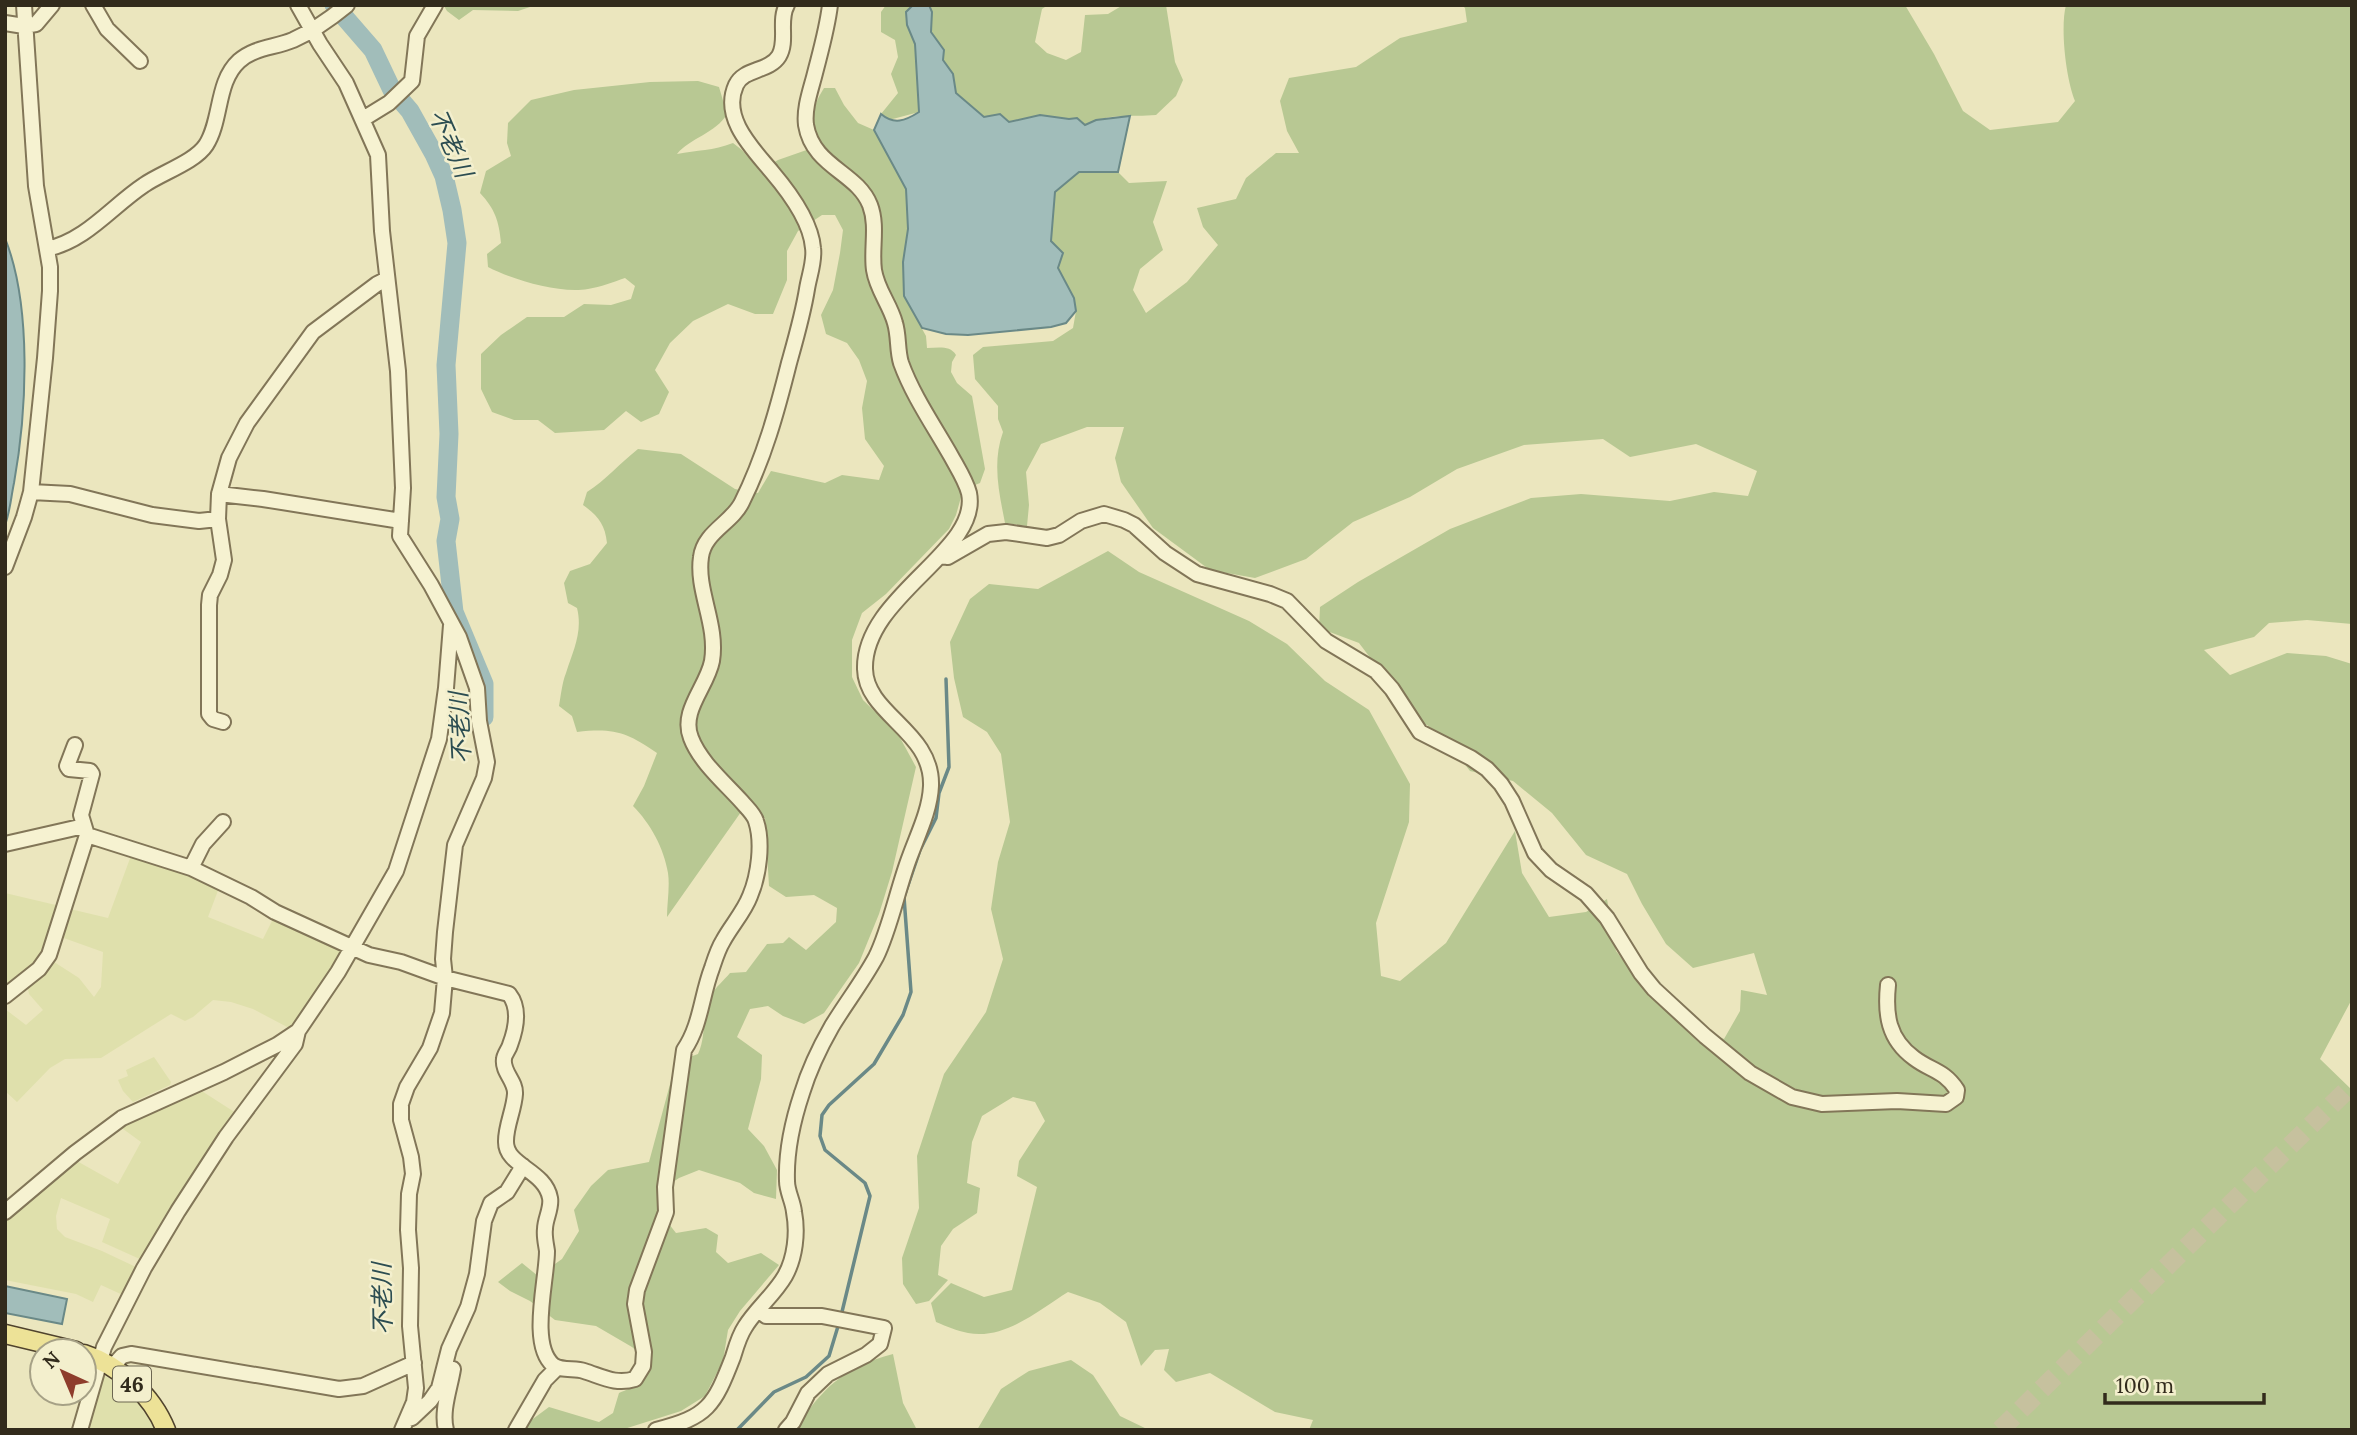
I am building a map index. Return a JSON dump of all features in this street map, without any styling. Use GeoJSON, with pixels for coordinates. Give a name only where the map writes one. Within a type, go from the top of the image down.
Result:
{"type":"FeatureCollection","features":[{"type":"Feature","properties":{"kind":"main road"},"geometry":{"type":"LineString","coordinates":[[5,1334],[28,1340]]}},
{"type":"Feature","properties":{"kind":"main road","name":"46"},"geometry":{"type":"LineString","coordinates":[[99,1360],[127,1378],[148,1400],[162,1419],[166,1430]]}},
{"type":"Feature","properties":{"kind":"street"},"geometry":{"type":"LineString","coordinates":[[5,568],[31,492],[46,358],[50,291],[47,249],[36,186],[24,5]]}},
{"type":"Feature","properties":{"kind":"street"},"geometry":{"type":"LineString","coordinates":[[5,23],[24,26],[36,24],[52,5]]}},
{"type":"Feature","properties":{"kind":"street"},"geometry":{"type":"LineString","coordinates":[[93,5],[107,29],[141,61]]}},
{"type":"Feature","properties":{"kind":"street"},"geometry":{"type":"LineString","coordinates":[[298,5],[346,83],[378,155],[379,203],[398,371],[402,488],[400,536],[459,636],[478,688],[479,721],[487,762],[484,778],[455,845],[445,932],[442,1013],[430,1048],[407,1087],[401,1104],[401,1120],[413,1174],[409,1195],[408,1230],[411,1268],[410,1326],[416,1388],[414,1402],[404,1424]]}},
{"type":"Feature","properties":{"kind":"street"},"geometry":{"type":"LineString","coordinates":[[47,249],[62,246],[95,225],[143,186],[194,157],[206,145],[227,78],[236,64],[250,52],[290,41],[312,30],[347,5]]}},
{"type":"Feature","properties":{"kind":"street"},"geometry":{"type":"LineString","coordinates":[[363,119],[389,103],[412,81],[417,36],[435,5]]}},
{"type":"Feature","properties":{"kind":"street"},"geometry":{"type":"LineString","coordinates":[[5,844],[85,830],[191,868],[251,897],[275,912],[369,955],[509,994],[514,1001],[516,1017],[504,1059],[515,1093],[506,1144],[512,1157],[535,1173],[544,1184],[550,1199],[545,1230],[547,1250],[540,1332],[543,1350],[557,1368],[579,1370],[622,1383],[635,1379],[643,1366],[644,1352],[635,1304],[667,1212],[665,1187],[684,1050],[695,1033],[704,990],[721,943],[750,897],[756,877],[760,844],[756,818],[704,760],[691,738],[688,719],[711,665],[714,641],[700,571],[701,553],[709,538],[741,506],[773,425],[804,305],[814,249],[804,218],[773,173],[750,148],[737,124],[733,106],[738,81],[770,66],[779,56],[783,14],[787,5]]}},
{"type":"Feature","properties":{"kind":"street"},"geometry":{"type":"LineString","coordinates":[[656,1430],[681,1424],[702,1413],[718,1395],[743,1329],[787,1273],[796,1244],[794,1212],[787,1188],[786,1169],[802,1093],[831,1029],[878,952],[931,789],[929,765],[920,747],[873,694],[865,673],[866,657],[872,637],[897,598],[961,532],[969,514],[969,493],[900,358],[897,326],[878,287],[874,270],[874,219],[869,202],[856,186],[829,165],[809,137],[805,119],[830,5]]}},
{"type":"Feature","properties":{"kind":"street"},"geometry":{"type":"LineString","coordinates":[[223,722],[213,719],[209,714],[209,605],[210,595],[224,560],[218,519],[219,495],[229,458],[247,423],[313,332],[387,279]]}},
{"type":"Feature","properties":{"kind":"street"},"geometry":{"type":"LineString","coordinates":[[31,492],[70,494],[152,516],[199,521],[218,519]]}},
{"type":"Feature","properties":{"kind":"street"},"geometry":{"type":"LineString","coordinates":[[219,495],[263,499],[401,521]]}},
{"type":"Feature","properties":{"kind":"street"},"geometry":{"type":"LineString","coordinates":[[940,556],[948,557],[988,534],[1006,532],[1047,538],[1104,514],[1134,525],[1165,553],[1197,574],[1287,601],[1326,641],[1376,671],[1392,688],[1420,732],[1471,758],[1502,783],[1535,853],[1551,870],[1586,894],[1607,918],[1654,989],[1750,1073],[1792,1097],[1822,1104],[1897,1101],[1946,1104],[1956,1097],[1957,1090],[1945,1074],[1914,1058],[1895,1039],[1888,1026],[1888,985]]}},
{"type":"Feature","properties":{"kind":"street"},"geometry":{"type":"LineString","coordinates":[[80,1430],[104,1347],[144,1268],[226,1137],[295,1044],[298,1031],[352,948],[396,871],[439,739],[452,625]]}},
{"type":"Feature","properties":{"kind":"street"},"geometry":{"type":"LineString","coordinates":[[5,996],[39,969],[49,955],[85,830],[81,815],[92,774],[90,771],[69,769],[67,765],[75,745]]}},
{"type":"Feature","properties":{"kind":"street"},"geometry":{"type":"LineString","coordinates":[[191,868],[203,845],[223,822]]}},
{"type":"Feature","properties":{"kind":"street"},"geometry":{"type":"LineString","coordinates":[[5,1212],[75,1153],[122,1118],[224,1072],[298,1031]]}},
{"type":"Feature","properties":{"kind":"street"},"geometry":{"type":"LineString","coordinates":[[404,1424],[430,1401],[439,1388],[449,1349],[468,1307],[477,1274],[484,1221],[491,1203],[507,1192],[523,1166]]}},
{"type":"Feature","properties":{"kind":"street"},"geometry":{"type":"LineString","coordinates":[[758,1310],[766,1316],[822,1316],[884,1328],[880,1344],[866,1355],[828,1374],[808,1393],[786,1430]]}},
{"type":"Feature","properties":{"kind":"street"},"geometry":{"type":"LineString","coordinates":[[446,1430],[444,1424],[447,1401],[457,1353],[455,1337]]}},
{"type":"Feature","properties":{"kind":"street"},"geometry":{"type":"LineString","coordinates":[[99,1360],[131,1354],[339,1389],[363,1386],[414,1363]]}},
{"type":"Feature","properties":{"kind":"street"},"geometry":{"type":"LineString","coordinates":[[516,1430],[545,1380],[557,1368]]}},
{"type":"Feature","properties":{"kind":"green space"},"geometry":{"type":"Polygon","coordinates":[[[536,5],[518,11],[473,10],[459,20],[444,6],[536,5]]]}},
{"type":"Feature","properties":{"kind":"green space"},"geometry":{"type":"Polygon","coordinates":[[[886,5],[913,5],[907,12],[907,17],[917,53],[919,78],[919,112],[889,120],[881,114],[898,93],[891,74],[898,57],[895,40],[881,32],[881,12],[886,5]]]}},
{"type":"Feature","properties":{"kind":"green space"},"geometry":{"type":"Polygon","coordinates":[[[929,5],[1048,5],[1042,9],[1035,42],[1047,53],[1066,60],[1081,52],[1085,15],[1108,14],[1123,5],[1166,5],[1175,62],[1183,80],[1176,96],[1156,115],[1111,117],[1085,125],[1069,119],[1040,115],[1008,122],[1000,114],[984,117],[956,93],[953,74],[943,60],[944,50],[931,32],[932,12],[929,5]]]}},
{"type":"Feature","properties":{"kind":"green space"},"geometry":{"type":"Polygon","coordinates":[[[1462,5],[1905,5],[1963,111],[1990,130],[2058,122],[2075,101],[2065,53],[2066,5],[2352,5],[2352,624],[2307,620],[2269,623],[2254,637],[2204,650],[2230,675],[2287,653],[2326,656],[2352,664],[2352,999],[2320,1059],[2352,1090],[2352,1430],[1309,1430],[1313,1420],[1275,1412],[1210,1373],[1176,1382],[1164,1370],[1169,1349],[1155,1350],[1141,1366],[1126,1322],[1100,1303],[1068,1292],[1021,1322],[995,1332],[968,1333],[936,1322],[931,1303],[951,1283],[984,1297],[1012,1290],[1037,1187],[1017,1176],[1019,1161],[1045,1121],[1035,1102],[1013,1097],[982,1116],[972,1142],[967,1183],[980,1188],[977,1213],[953,1229],[941,1246],[938,1275],[948,1280],[929,1301],[916,1304],[903,1284],[902,1258],[919,1208],[917,1156],[944,1074],[986,1012],[1003,959],[991,909],[998,862],[1010,822],[1001,754],[987,732],[963,717],[954,678],[950,642],[970,599],[989,584],[1038,589],[1108,551],[1139,572],[1249,621],[1287,644],[1325,681],[1369,710],[1410,784],[1409,822],[1376,923],[1381,976],[1400,981],[1446,943],[1515,831],[1522,873],[1549,917],[1586,912],[1607,899],[1616,951],[1670,1015],[1724,1039],[1740,1011],[1741,990],[1767,995],[1754,953],[1693,968],[1666,944],[1627,874],[1586,855],[1552,813],[1513,781],[1470,771],[1442,735],[1416,718],[1359,643],[1319,628],[1320,607],[1358,582],[1450,529],[1531,498],[1581,494],[1670,501],[1714,492],[1748,496],[1757,471],[1696,444],[1630,457],[1603,439],[1524,445],[1457,469],[1410,497],[1353,522],[1306,559],[1255,578],[1210,570],[1153,528],[1121,482],[1115,458],[1124,427],[1087,427],[1041,444],[1026,472],[1029,505],[1027,526],[1005,523],[997,466],[1003,432],[998,419],[998,406],[975,379],[973,355],[983,347],[1053,341],[1073,328],[1076,311],[1074,298],[1058,268],[1051,241],[1055,192],[1079,172],[1118,172],[1129,183],[1167,181],[1153,222],[1163,250],[1140,269],[1133,290],[1146,313],[1187,282],[1218,245],[1203,227],[1197,208],[1236,199],[1246,178],[1276,153],[1299,153],[1287,131],[1280,101],[1289,78],[1356,67],[1400,38],[1467,22],[1462,5]]]}},
{"type":"Feature","properties":{"kind":"green space"},"geometry":{"type":"Polygon","coordinates":[[[698,81],[719,87],[727,114],[716,126],[677,154],[733,143],[760,171],[778,160],[818,146],[814,116],[816,103],[824,88],[835,88],[858,123],[874,130],[906,189],[908,229],[903,262],[904,296],[926,336],[927,348],[947,348],[956,355],[951,372],[957,383],[972,396],[985,469],[980,483],[963,490],[949,529],[886,594],[862,613],[852,640],[852,677],[863,700],[898,734],[916,767],[892,872],[859,963],[824,1013],[804,1024],[783,1016],[768,1006],[750,1009],[737,1037],[762,1055],[761,1079],[748,1129],[764,1146],[777,1170],[776,1199],[754,1193],[740,1183],[699,1170],[679,1178],[658,1192],[658,1210],[676,1233],[706,1228],[718,1235],[716,1252],[728,1263],[761,1253],[779,1265],[740,1311],[728,1330],[723,1361],[705,1396],[681,1411],[621,1430],[523,1430],[526,1424],[549,1407],[599,1422],[613,1413],[619,1393],[644,1378],[651,1363],[632,1347],[596,1326],[555,1320],[498,1282],[522,1263],[538,1276],[562,1259],[579,1231],[574,1210],[591,1186],[608,1170],[649,1162],[676,1062],[698,1054],[708,1002],[730,973],[746,972],[767,944],[783,943],[789,937],[806,950],[836,922],[837,908],[814,895],[786,897],[769,886],[765,818],[741,812],[667,917],[669,878],[663,854],[645,820],[633,806],[657,753],[637,740],[619,733],[577,732],[572,716],[559,706],[579,625],[577,608],[568,603],[564,583],[570,571],[590,564],[607,543],[600,521],[583,505],[587,492],[638,449],[681,454],[735,489],[758,493],[771,471],[825,483],[842,475],[879,480],[884,466],[865,439],[862,408],[867,381],[859,360],[847,343],[826,334],[821,315],[833,290],[840,253],[843,230],[835,215],[822,215],[798,231],[787,251],[787,280],[773,314],[755,314],[728,304],[693,321],[670,343],[655,370],[669,392],[659,414],[641,422],[626,411],[604,430],[555,433],[538,420],[514,420],[492,412],[481,389],[481,354],[501,335],[527,317],[564,317],[584,304],[611,305],[631,299],[635,286],[625,278],[593,288],[564,290],[523,281],[488,267],[487,254],[501,243],[495,216],[480,193],[486,171],[511,156],[507,143],[508,123],[531,100],[574,90],[650,82],[698,81]]]}},
{"type":"Feature","properties":{"kind":"green space"},"geometry":{"type":"Polygon","coordinates":[[[132,853],[179,868],[178,872],[185,874],[186,871],[219,888],[208,917],[263,939],[275,915],[341,948],[343,954],[289,1028],[253,1009],[213,1000],[185,1021],[171,1014],[101,1058],[65,1059],[50,1068],[17,1102],[5,1091],[5,1009],[26,1025],[43,1010],[29,994],[27,984],[51,960],[79,978],[94,997],[101,987],[103,952],[61,937],[70,909],[108,918],[132,853]]]}},
{"type":"Feature","properties":{"kind":"green space"},"geometry":{"type":"Polygon","coordinates":[[[5,893],[60,906],[41,959],[5,990],[5,893]]]}},
{"type":"Feature","properties":{"kind":"green space"},"geometry":{"type":"Polygon","coordinates":[[[154,1057],[171,1082],[170,1085],[133,1102],[118,1080],[128,1076],[126,1070],[154,1057]]]}},
{"type":"Feature","properties":{"kind":"green space"},"geometry":{"type":"Polygon","coordinates":[[[197,1088],[236,1113],[142,1260],[102,1242],[110,1219],[61,1198],[56,1216],[57,1229],[65,1237],[138,1268],[125,1296],[101,1285],[93,1302],[76,1294],[5,1280],[5,1218],[75,1160],[118,1184],[141,1142],[119,1126],[197,1088]]]}},
{"type":"Feature","properties":{"kind":"green space"},"geometry":{"type":"Polygon","coordinates":[[[893,1354],[903,1403],[917,1430],[795,1430],[815,1402],[836,1381],[861,1365],[893,1354]]]}},
{"type":"Feature","properties":{"kind":"green space"},"geometry":{"type":"Polygon","coordinates":[[[1071,1360],[1093,1375],[1120,1416],[1149,1430],[977,1430],[1001,1389],[1029,1371],[1071,1360]]]}},
{"type":"Feature","properties":{"kind":"green space"},"geometry":{"type":"Polygon","coordinates":[[[102,1374],[118,1384],[136,1400],[156,1430],[86,1430],[93,1407],[98,1407],[98,1388],[102,1374]]]}},
{"type":"Feature","properties":{"kind":"water"},"geometry":{"type":"Polygon","coordinates":[[[913,5],[929,5],[932,12],[931,32],[944,50],[943,60],[953,74],[956,93],[984,117],[1000,114],[1009,122],[1040,115],[1077,118],[1085,125],[1096,120],[1130,116],[1118,172],[1079,172],[1055,192],[1051,241],[1063,253],[1058,268],[1074,298],[1076,311],[1066,323],[1051,327],[968,335],[946,334],[922,328],[904,296],[903,262],[908,229],[906,189],[874,130],[881,114],[890,120],[900,120],[919,112],[915,44],[907,25],[906,12],[913,5]]]}},
{"type":"Feature","properties":{"kind":"water"},"geometry":{"type":"Polygon","coordinates":[[[5,238],[20,295],[24,392],[18,455],[5,525],[5,238]]]}},
{"type":"Feature","properties":{"kind":"water"},"geometry":{"type":"Polygon","coordinates":[[[5,1286],[67,1299],[62,1324],[5,1313],[5,1286]]]}},
{"type":"Feature","properties":{"kind":"waterway","name":"不老川"},"geometry":{"type":"LineString","coordinates":[[334,5],[373,50],[392,90],[410,111],[444,176],[452,210],[457,243],[446,365],[449,434],[446,497],[450,519],[446,541],[454,612],[484,684],[484,717]]}},
{"type":"Feature","properties":{"kind":"waterway"},"geometry":{"type":"LineString","coordinates":[[841,1316],[870,1196],[865,1183],[825,1150],[820,1136],[822,1115],[829,1105],[874,1064],[903,1015],[911,992],[904,897],[920,850],[936,818],[939,793],[949,767],[946,679]]}},
{"type":"Feature","properties":{"kind":"waterway"},"geometry":{"type":"LineString","coordinates":[[737,1430],[774,1392],[806,1377],[829,1356],[839,1323]]}},
{"type":"Feature","properties":{"kind":"tunnel"},"geometry":{"type":"LineString","coordinates":[[2000,1430],[2352,1085]]}}]}
